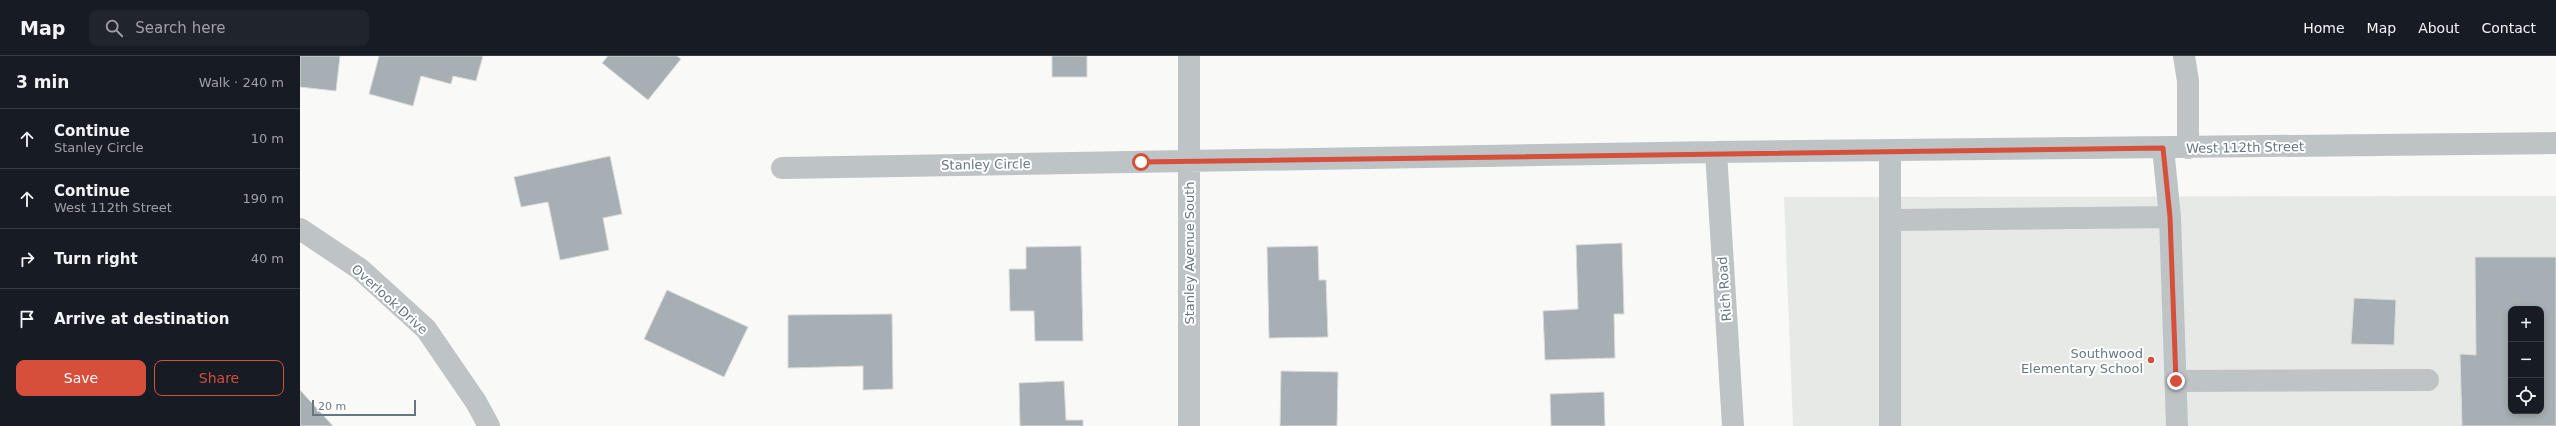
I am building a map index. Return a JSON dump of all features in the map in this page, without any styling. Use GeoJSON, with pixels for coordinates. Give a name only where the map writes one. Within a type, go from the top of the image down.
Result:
{"type":"FeatureCollection","features":[{"type":"Feature","properties":{"kind":"street","name":"Stanley Avenue South"},"geometry":{"type":"LineString","coordinates":[[1189,56],[1189,426]]}},
{"type":"Feature","properties":{"kind":"street"},"geometry":{"type":"LineString","coordinates":[[2184,56],[2188,81],[2188,148]]}},
{"type":"Feature","properties":{"kind":"street","name":"West 112th Street"},"geometry":{"type":"LineString","coordinates":[[1189,161],[1716,152],[2556,143]]}},
{"type":"Feature","properties":{"kind":"street"},"geometry":{"type":"LineString","coordinates":[[2163,148],[2170,217],[2177,426]]}},
{"type":"Feature","properties":{"kind":"street"},"geometry":{"type":"LineString","coordinates":[[1890,150],[1890,426]]}},
{"type":"Feature","properties":{"kind":"street","name":"Rich Road"},"geometry":{"type":"LineString","coordinates":[[1716,152],[1733,426]]}},
{"type":"Feature","properties":{"kind":"street","name":"Stanley Circle"},"geometry":{"type":"LineString","coordinates":[[782,168],[1189,161]]}},
{"type":"Feature","properties":{"kind":"street"},"geometry":{"type":"LineString","coordinates":[[1890,220],[2170,217]]}},
{"type":"Feature","properties":{"kind":"street","name":"Overlook Drive"},"geometry":{"type":"LineString","coordinates":[[300,229],[360,269],[426,329],[476,402],[489,426]]}},
{"type":"Feature","properties":{"kind":"street"},"geometry":{"type":"LineString","coordinates":[[2176,381],[2428,380]]}},
{"type":"Feature","properties":{"kind":"shaded area","name":"Southwood Elementary School"},"geometry":{"type":"Polygon","coordinates":[[[2556,196],[2556,426],[1793,426],[1784,197],[2556,196]]]}},
{"type":"Feature","properties":{"kind":"building"},"geometry":{"type":"Polygon","coordinates":[[[300,56],[340,56],[336,91],[300,87],[300,56]]]}},
{"type":"Feature","properties":{"kind":"building"},"geometry":{"type":"Polygon","coordinates":[[[379,56],[483,56],[476,81],[453,76],[451,84],[421,76],[413,106],[369,94],[379,56]]]}},
{"type":"Feature","properties":{"kind":"building"},"geometry":{"type":"Polygon","coordinates":[[[608,56],[677,56],[681,59],[648,100],[602,63],[608,56]]]}},
{"type":"Feature","properties":{"kind":"building"},"geometry":{"type":"Polygon","coordinates":[[[1052,56],[1087,56],[1087,77],[1052,77],[1052,56]]]}},
{"type":"Feature","properties":{"kind":"building"},"geometry":{"type":"Polygon","coordinates":[[[610,156],[622,214],[603,218],[609,250],[560,260],[548,202],[521,207],[514,177],[610,156]]]}},
{"type":"Feature","properties":{"kind":"building"},"geometry":{"type":"Polygon","coordinates":[[[1622,243],[1624,314],[1614,314],[1615,358],[1545,360],[1543,311],[1578,309],[1576,245],[1622,243]]]}},
{"type":"Feature","properties":{"kind":"building"},"geometry":{"type":"Polygon","coordinates":[[[1081,246],[1083,341],[1035,341],[1034,311],[1010,311],[1009,269],[1026,269],[1026,247],[1081,246]]]}},
{"type":"Feature","properties":{"kind":"building"},"geometry":{"type":"Polygon","coordinates":[[[1318,246],[1319,280],[1326,280],[1328,337],[1269,338],[1267,247],[1318,246]]]}},
{"type":"Feature","properties":{"kind":"building"},"geometry":{"type":"Polygon","coordinates":[[[2475,257],[2556,257],[2556,426],[2462,426],[2460,354],[2476,355],[2475,257]]]}},
{"type":"Feature","properties":{"kind":"building"},"geometry":{"type":"Polygon","coordinates":[[[667,290],[748,327],[724,377],[644,339],[667,290]]]}},
{"type":"Feature","properties":{"kind":"building"},"geometry":{"type":"Polygon","coordinates":[[[2354,298],[2396,300],[2394,345],[2351,344],[2354,298]]]}},
{"type":"Feature","properties":{"kind":"building"},"geometry":{"type":"Polygon","coordinates":[[[892,314],[893,389],[863,390],[863,366],[788,368],[788,315],[892,314]]]}},
{"type":"Feature","properties":{"kind":"building"},"geometry":{"type":"Polygon","coordinates":[[[1281,371],[1338,372],[1337,426],[1280,426],[1281,371]]]}},
{"type":"Feature","properties":{"kind":"building"},"geometry":{"type":"Polygon","coordinates":[[[1064,381],[1066,420],[1083,420],[1083,426],[1020,426],[1019,383],[1064,381]]]}},
{"type":"Feature","properties":{"kind":"building"},"geometry":{"type":"Polygon","coordinates":[[[300,390],[333,426],[300,426],[300,390]]]}},
{"type":"Feature","properties":{"kind":"building"},"geometry":{"type":"Polygon","coordinates":[[[1604,392],[1605,426],[1551,426],[1550,394],[1604,392]]]}},
{"type":"Feature","properties":{"kind":"place","name":"Southwood Elementary School"},"geometry":{"type":"Point","coordinates":[2151,360]}},
{"type":"Feature","properties":{"kind":"route"},"geometry":{"type":"LineString","coordinates":[[1141,162],[1716,152],[2163,148],[2165,180],[2170,217],[2176,381]]}}]}
